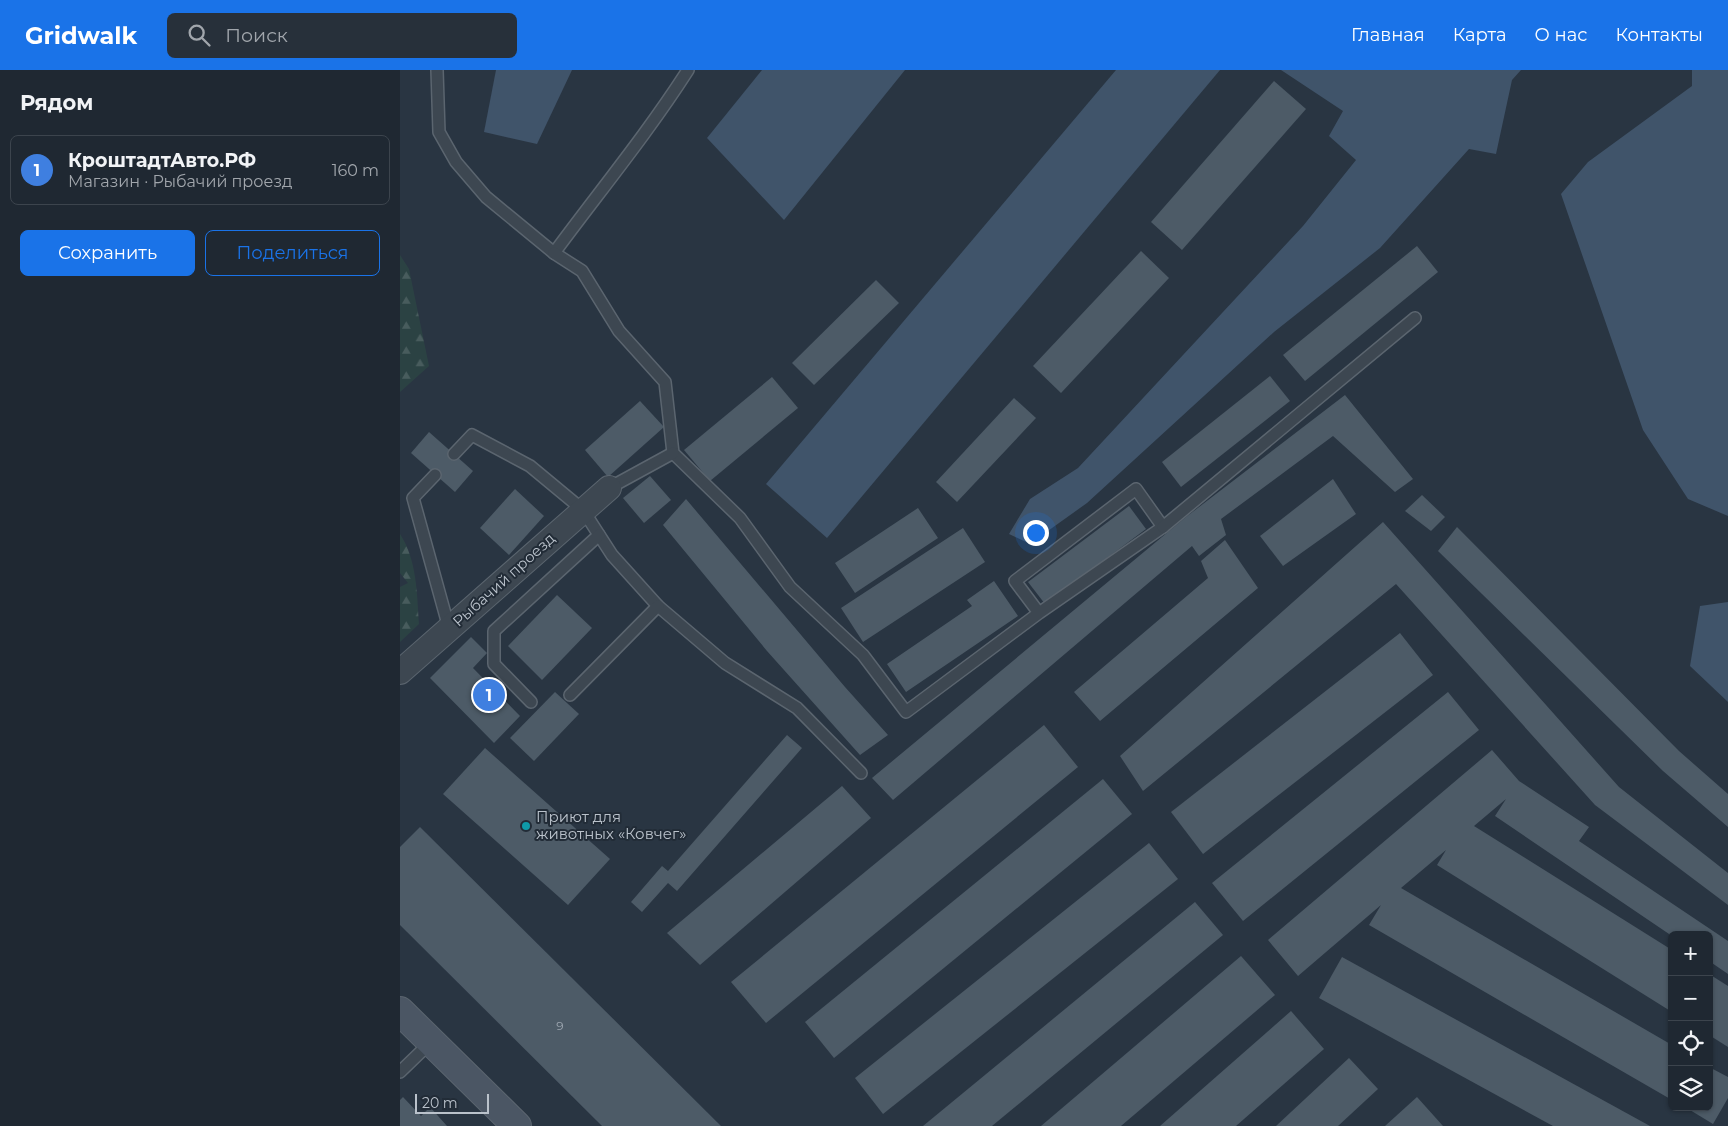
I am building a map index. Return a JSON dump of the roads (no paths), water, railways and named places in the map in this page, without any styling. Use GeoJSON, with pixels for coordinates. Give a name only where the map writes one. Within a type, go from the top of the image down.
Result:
{"type":"FeatureCollection","features":[{"type":"Feature","properties":{"kind":"street","name":"Рыбачий проезд"},"geometry":{"type":"LineString","coordinates":[[400,672],[609,488]]}},
{"type":"Feature","properties":{"kind":"street"},"geometry":{"type":"LineString","coordinates":[[400,1011],[517,1126]]}},
{"type":"Feature","properties":{"kind":"lane"},"geometry":{"type":"LineString","coordinates":[[437,70],[439,132],[456,162],[486,197],[554,253],[582,271],[619,331],[665,382],[673,453],[740,518],[790,587],[863,655],[906,712],[1039,613],[1163,527],[1415,318]]}},
{"type":"Feature","properties":{"kind":"lane"},"geometry":{"type":"LineString","coordinates":[[554,253],[657,118],[688,70]]}},
{"type":"Feature","properties":{"kind":"lane"},"geometry":{"type":"LineString","coordinates":[[454,454],[472,435],[530,466],[583,510],[612,555],[658,606],[725,663],[797,708],[861,773]]}},
{"type":"Feature","properties":{"kind":"lane"},"geometry":{"type":"LineString","coordinates":[[609,488],[673,453]]}},
{"type":"Feature","properties":{"kind":"lane"},"geometry":{"type":"LineString","coordinates":[[435,475],[413,498],[449,628]]}},
{"type":"Feature","properties":{"kind":"lane"},"geometry":{"type":"LineString","coordinates":[[1039,613],[1015,581],[1136,489],[1163,527]]}},
{"type":"Feature","properties":{"kind":"lane"},"geometry":{"type":"LineString","coordinates":[[531,702],[494,664],[494,631],[599,535]]}},
{"type":"Feature","properties":{"kind":"lane"},"geometry":{"type":"LineString","coordinates":[[570,695],[658,606]]}},
{"type":"Feature","properties":{"kind":"lane"},"geometry":{"type":"LineString","coordinates":[[400,1072],[431,1042]]}},
{"type":"Feature","properties":{"kind":"water"},"geometry":{"type":"Polygon","coordinates":[[[496,70],[572,70],[537,144],[484,132],[496,70]]]}},
{"type":"Feature","properties":{"kind":"water"},"geometry":{"type":"Polygon","coordinates":[[[762,70],[905,70],[784,220],[707,138],[762,70]]]}},
{"type":"Feature","properties":{"kind":"water"},"geometry":{"type":"Polygon","coordinates":[[[1116,70],[1220,70],[827,538],[766,484],[1116,70]]]}},
{"type":"Feature","properties":{"kind":"water"},"geometry":{"type":"Polygon","coordinates":[[[1281,70],[1521,70],[1512,80],[1496,154],[1469,149],[1380,248],[1274,332],[1087,503],[1038,538],[1026,542],[1009,534],[1030,499],[1078,468],[1303,226],[1356,160],[1329,136],[1343,111],[1281,70]]]}},
{"type":"Feature","properties":{"kind":"water"},"geometry":{"type":"Polygon","coordinates":[[[1692,70],[1728,70],[1728,516],[1688,499],[1643,430],[1561,194],[1588,162],[1692,86],[1692,70]]]}},
{"type":"Feature","properties":{"kind":"water"},"geometry":{"type":"Polygon","coordinates":[[[1728,602],[1728,702],[1690,666],[1700,606],[1728,602]]]}},
{"type":"Feature","properties":{"kind":"place","name":"КроштадтАвто.РФ"},"geometry":{"type":"Point","coordinates":[489,695]}},
{"type":"Feature","properties":{"kind":"place","name":"Приют для животных «Ковчег»"},"geometry":{"type":"Point","coordinates":[526,826]}}]}
